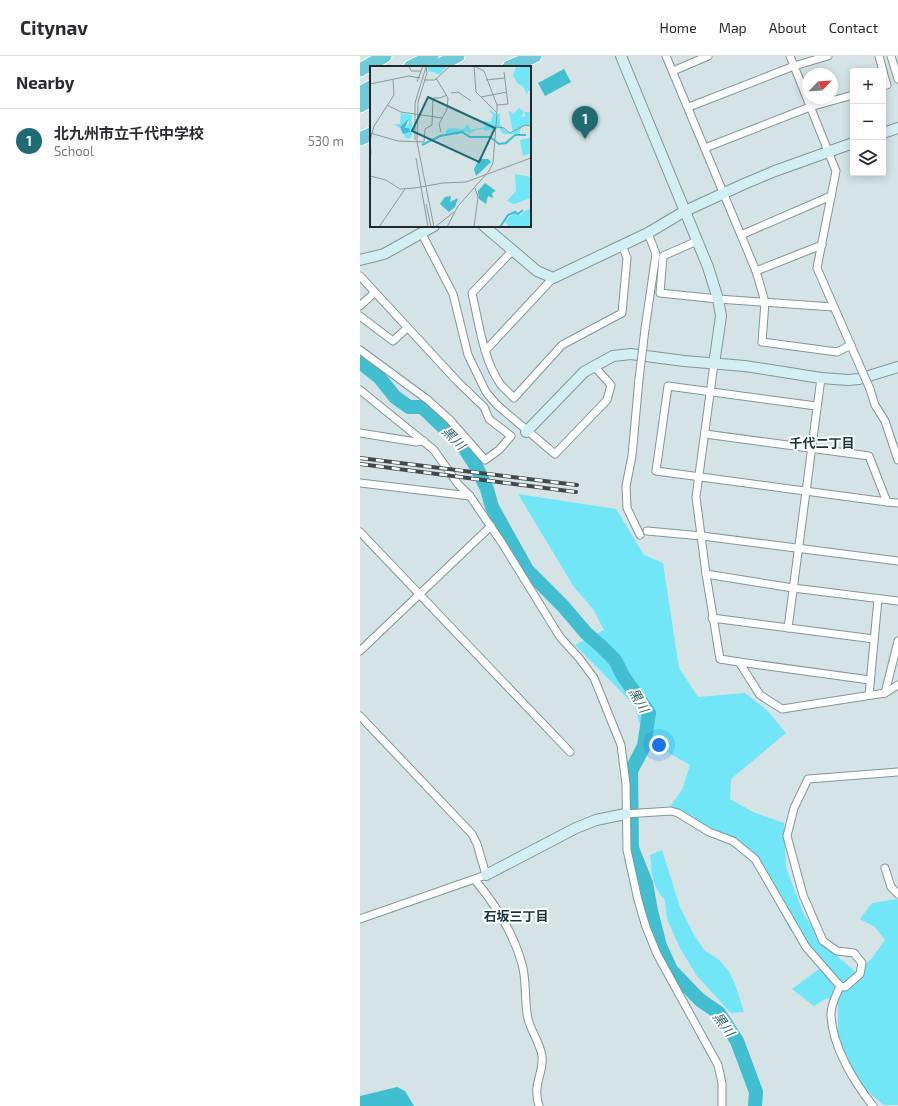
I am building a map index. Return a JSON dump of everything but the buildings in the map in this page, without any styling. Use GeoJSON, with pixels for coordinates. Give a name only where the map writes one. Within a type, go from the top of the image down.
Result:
{"type":"FeatureCollection","features":[{"type":"Feature","properties":{"kind":"highway"},"geometry":{"type":"LineString","coordinates":[[360,70],[385,56]]}},
{"type":"Feature","properties":{"kind":"highway"},"geometry":{"type":"LineString","coordinates":[[412,66],[432,56]]}},
{"type":"Feature","properties":{"kind":"highway"},"geometry":{"type":"LineString","coordinates":[[437,66],[458,56]]}},
{"type":"Feature","properties":{"kind":"highway"},"geometry":{"type":"LineString","coordinates":[[511,66],[535,56]]}},
{"type":"Feature","properties":{"kind":"highway"},"geometry":{"type":"LineString","coordinates":[[360,93],[370,88]]}},
{"type":"Feature","properties":{"kind":"highway"},"geometry":{"type":"LineString","coordinates":[[360,106],[370,101]]}},
{"type":"Feature","properties":{"kind":"highway"},"geometry":{"type":"LineString","coordinates":[[360,139],[370,134]]}},
{"type":"Feature","properties":{"kind":"street"},"geometry":{"type":"LineString","coordinates":[[621,56],[697,241],[718,299],[721,316],[696,497],[712,618],[720,658],[739,662],[870,680]]}},
{"type":"Feature","properties":{"kind":"street"},"geometry":{"type":"LineString","coordinates":[[666,56],[756,271],[765,302],[762,342],[837,352],[851,345]]}},
{"type":"Feature","properties":{"kind":"street"},"geometry":{"type":"LineString","coordinates":[[672,71],[708,56]]}},
{"type":"Feature","properties":{"kind":"street"},"geometry":{"type":"LineString","coordinates":[[790,56],[827,152],[836,171],[817,268],[870,389],[875,404],[885,421],[898,460]]}},
{"type":"Feature","properties":{"kind":"street"},"geometry":{"type":"LineString","coordinates":[[689,108],[794,66],[828,56]]}},
{"type":"Feature","properties":{"kind":"street"},"geometry":{"type":"LineString","coordinates":[[879,56],[882,68]]}},
{"type":"Feature","properties":{"kind":"street"},"geometry":{"type":"LineString","coordinates":[[891,56],[898,79]]}},
{"type":"Feature","properties":{"kind":"street"},"geometry":{"type":"LineString","coordinates":[[705,148],[810,107],[850,96]]}},
{"type":"Feature","properties":{"kind":"street"},"geometry":{"type":"LineString","coordinates":[[886,132],[898,128]]}},
{"type":"Feature","properties":{"kind":"street"},"geometry":{"type":"LineString","coordinates":[[486,350],[553,278],[648,233],[685,211],[775,171],[850,144]]}},
{"type":"Feature","properties":{"kind":"street"},"geometry":{"type":"LineString","coordinates":[[741,235],[831,196]]}},
{"type":"Feature","properties":{"kind":"street"},"geometry":{"type":"LineString","coordinates":[[360,260],[384,254],[432,227]]}},
{"type":"Feature","properties":{"kind":"street"},"geometry":{"type":"LineString","coordinates":[[485,227],[537,271],[553,278]]}},
{"type":"Feature","properties":{"kind":"street"},"geometry":{"type":"LineString","coordinates":[[640,535],[627,508],[626,486],[632,456],[645,329],[656,254],[648,233]]}},
{"type":"Feature","properties":{"kind":"street"},"geometry":{"type":"LineString","coordinates":[[422,234],[453,294],[468,355],[486,392],[497,405],[526,432],[555,454],[607,400],[611,384],[594,366]]}},
{"type":"Feature","properties":{"kind":"street"},"geometry":{"type":"LineString","coordinates":[[697,241],[663,256],[660,293],[718,299],[833,307]]}},
{"type":"Feature","properties":{"kind":"street"},"geometry":{"type":"LineString","coordinates":[[512,251],[472,293],[486,350],[501,384],[514,398],[562,345],[622,313],[627,258],[622,245]]}},
{"type":"Feature","properties":{"kind":"street"},"geometry":{"type":"LineString","coordinates":[[756,271],[822,245]]}},
{"type":"Feature","properties":{"kind":"street"},"geometry":{"type":"LineString","coordinates":[[360,276],[407,328],[484,408],[489,418],[511,436],[499,450],[485,460],[450,420],[428,400],[360,350]]}},
{"type":"Feature","properties":{"kind":"street"},"geometry":{"type":"LineString","coordinates":[[360,306],[374,292]]}},
{"type":"Feature","properties":{"kind":"street"},"geometry":{"type":"LineString","coordinates":[[360,316],[392,341],[407,328]]}},
{"type":"Feature","properties":{"kind":"street"},"geometry":{"type":"LineString","coordinates":[[526,432],[584,372],[613,356],[631,354],[714,364],[745,366],[821,378],[859,380],[898,367]]}},
{"type":"Feature","properties":{"kind":"street"},"geometry":{"type":"LineString","coordinates":[[788,628],[816,406],[821,378]]}},
{"type":"Feature","properties":{"kind":"street"},"geometry":{"type":"LineString","coordinates":[[816,406],[668,386],[656,471],[898,503]]}},
{"type":"Feature","properties":{"kind":"street"},"geometry":{"type":"LineString","coordinates":[[360,390],[434,450],[491,526],[560,637],[579,658],[594,678],[621,745],[626,784],[626,850],[646,927],[657,954],[718,1065],[722,1083],[722,1106]]}},
{"type":"Feature","properties":{"kind":"street"},"geometry":{"type":"LineString","coordinates":[[360,433],[416,442],[424,441]]}},
{"type":"Feature","properties":{"kind":"street"},"geometry":{"type":"LineString","coordinates":[[705,434],[869,456],[888,502]]}},
{"type":"Feature","properties":{"kind":"street"},"geometry":{"type":"LineString","coordinates":[[360,483],[470,496]]}},
{"type":"Feature","properties":{"kind":"street"},"geometry":{"type":"LineString","coordinates":[[360,651],[491,526]]}},
{"type":"Feature","properties":{"kind":"street"},"geometry":{"type":"LineString","coordinates":[[647,531],[702,536],[898,561]]}},
{"type":"Feature","properties":{"kind":"street"},"geometry":{"type":"LineString","coordinates":[[360,532],[570,752]]}},
{"type":"Feature","properties":{"kind":"street"},"geometry":{"type":"LineString","coordinates":[[706,574],[793,588],[898,601]]}},
{"type":"Feature","properties":{"kind":"street"},"geometry":{"type":"LineString","coordinates":[[868,695],[878,599]]}},
{"type":"Feature","properties":{"kind":"street"},"geometry":{"type":"LineString","coordinates":[[712,618],[874,639]]}},
{"type":"Feature","properties":{"kind":"street"},"geometry":{"type":"LineString","coordinates":[[885,693],[898,641]]}},
{"type":"Feature","properties":{"kind":"street"},"geometry":{"type":"LineString","coordinates":[[739,662],[760,695],[782,709],[885,693],[898,685]]}},
{"type":"Feature","properties":{"kind":"street"},"geometry":{"type":"LineString","coordinates":[[360,716],[472,834],[477,844],[486,875]]}},
{"type":"Feature","properties":{"kind":"street"},"geometry":{"type":"LineString","coordinates":[[360,918],[475,880],[576,828],[596,820],[627,814],[671,811],[678,813],[709,832],[733,842],[755,858],[806,947],[840,986],[845,987],[860,974],[862,963],[854,953],[837,950],[823,941],[803,895],[787,836],[794,808],[808,779],[898,772]]}},
{"type":"Feature","properties":{"kind":"street"},"geometry":{"type":"LineString","coordinates":[[885,868],[891,887],[898,894]]}},
{"type":"Feature","properties":{"kind":"street"},"geometry":{"type":"LineString","coordinates":[[475,880],[496,905],[507,925],[523,965],[526,1011],[529,1025],[542,1053],[542,1064],[536,1082],[535,1095],[539,1106]]}},
{"type":"Feature","properties":{"kind":"street"},"geometry":{"type":"LineString","coordinates":[[840,986],[830,1014],[838,1046],[852,1077],[873,1106]]}},
{"type":"Feature","properties":{"kind":"shaded area"},"geometry":{"type":"Polygon","coordinates":[[[564,69],[571,82],[545,96],[538,83],[564,69]]]}},
{"type":"Feature","properties":{"kind":"shaded area"},"geometry":{"type":"Polygon","coordinates":[[[518,494],[616,509],[644,555],[663,563],[679,668],[698,697],[745,693],[768,711],[786,733],[731,779],[730,799],[753,812],[784,823],[786,867],[804,915],[831,951],[857,973],[873,957],[885,940],[875,927],[860,919],[872,903],[898,899],[898,1105],[884,1105],[850,1077],[838,1049],[838,1005],[827,998],[814,1006],[792,989],[819,969],[789,928],[755,862],[678,809],[669,808],[682,790],[690,765],[644,739],[635,706],[575,645],[604,630],[593,609],[574,587],[518,494]]]}},
{"type":"Feature","properties":{"kind":"shaded area"},"geometry":{"type":"Polygon","coordinates":[[[662,850],[680,907],[694,935],[705,951],[718,959],[728,970],[735,984],[744,1012],[731,1013],[697,976],[680,948],[667,919],[665,900],[657,890],[652,873],[650,855],[662,850]]]}},
{"type":"Feature","properties":{"kind":"shaded area"},"geometry":{"type":"Polygon","coordinates":[[[397,1087],[405,1091],[414,1106],[360,1106],[360,1096],[397,1087]]]}},
{"type":"Feature","properties":{"kind":"waterway","name":"黒川"},"geometry":{"type":"LineString","coordinates":[[360,362],[379,377],[395,397],[409,407],[422,407],[463,446],[476,466],[487,489],[492,507],[527,570],[563,606],[586,633],[615,660],[623,676],[649,713],[644,746],[631,771],[632,848],[646,883],[660,946],[671,970],[700,1000],[719,1013],[737,1041],[756,1092],[755,1106]]}},
{"type":"Feature","properties":{"kind":"railway"},"geometry":{"type":"LineString","coordinates":[[360,458],[577,485]]}},
{"type":"Feature","properties":{"kind":"railway"},"geometry":{"type":"LineString","coordinates":[[360,464],[576,492]]}},
{"type":"Feature","properties":{"kind":"place","name":"北九州市立千代中学校"},"geometry":{"type":"Point","coordinates":[585,139]}},
{"type":"Feature","properties":{"kind":"district","name":"千代二丁目"},"geometry":{"type":"Point","coordinates":[822,443]}},
{"type":"Feature","properties":{"kind":"district","name":"石坂三丁目"},"geometry":{"type":"Point","coordinates":[516,916]}}]}
